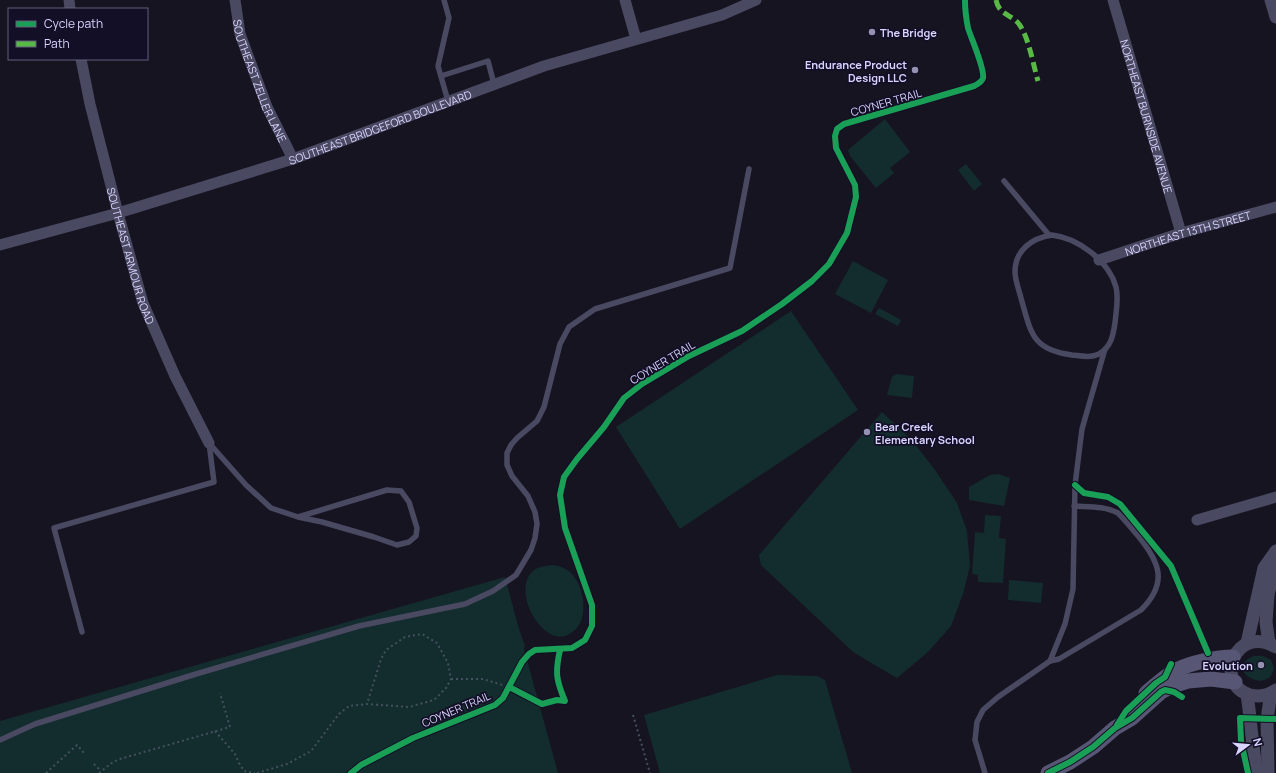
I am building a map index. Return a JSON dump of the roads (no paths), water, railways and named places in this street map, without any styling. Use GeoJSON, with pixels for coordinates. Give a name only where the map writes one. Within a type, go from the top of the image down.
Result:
{"type":"FeatureCollection","features":[{"type":"Feature","properties":{"kind":"main road"},"geometry":{"type":"LineString","coordinates":[[1115,728],[1126,711],[1156,683],[1174,671],[1209,660],[1233,657]]}},
{"type":"Feature","properties":{"kind":"main road"},"geometry":{"type":"LineString","coordinates":[[1048,773],[1070,762],[1094,747],[1115,728],[1132,718],[1161,692],[1172,686],[1188,681],[1211,679],[1235,682]]}},
{"type":"Feature","properties":{"kind":"street","name":"SOUTHEAST ZELLER LANE"},"geometry":{"type":"LineString","coordinates":[[235,0],[240,34],[267,107],[293,159]]}},
{"type":"Feature","properties":{"kind":"street"},"geometry":{"type":"LineString","coordinates":[[625,0],[636,39]]}},
{"type":"Feature","properties":{"kind":"street","name":"SOUTHEAST BRIDGEFORD BOULEVARD"},"geometry":{"type":"LineString","coordinates":[[0,245],[118,213],[293,159],[544,66],[722,15],[756,0]]}},
{"type":"Feature","properties":{"kind":"street","name":"NORTHEAST BURNSIDE AVENUE"},"geometry":{"type":"LineString","coordinates":[[1113,0],[1181,233]]}},
{"type":"Feature","properties":{"kind":"street"},"geometry":{"type":"LineString","coordinates":[[1271,0],[1276,17]]}},
{"type":"Feature","properties":{"kind":"street","name":"SOUTHEAST ARMOUR ROAD"},"geometry":{"type":"LineString","coordinates":[[81,60],[90,104],[143,303],[175,376],[209,443]]}},
{"type":"Feature","properties":{"kind":"street","name":"NORTHEAST 13TH STREET"},"geometry":{"type":"LineString","coordinates":[[1099,260],[1181,233],[1276,207]]}},
{"type":"Feature","properties":{"kind":"street"},"geometry":{"type":"LineString","coordinates":[[1197,520],[1276,497]]}},
{"type":"Feature","properties":{"kind":"street"},"geometry":{"type":"LineString","coordinates":[[1247,643],[1264,568],[1276,551]]}},
{"type":"Feature","properties":{"kind":"street"},"geometry":{"type":"LineString","coordinates":[[1272,645],[1266,622],[1268,595],[1276,559]]}},
{"type":"Feature","properties":{"kind":"street"},"geometry":{"type":"LineString","coordinates":[[1272,645],[1262,641],[1247,643],[1233,657],[1231,666],[1235,682],[1240,689],[1247,694],[1263,696],[1274,692]]}},
{"type":"Feature","properties":{"kind":"street"},"geometry":{"type":"LineString","coordinates":[[1268,773],[1267,719],[1274,692]]}},
{"type":"Feature","properties":{"kind":"street"},"geometry":{"type":"LineString","coordinates":[[1247,694],[1256,773]]}},
{"type":"Feature","properties":{"kind":"lane"},"geometry":{"type":"LineString","coordinates":[[444,0],[450,18],[438,66],[448,101]]}},
{"type":"Feature","properties":{"kind":"lane"},"geometry":{"type":"LineString","coordinates":[[441,76],[488,61],[494,84]]}},
{"type":"Feature","properties":{"kind":"lane"},"geometry":{"type":"LineString","coordinates":[[0,740],[35,724],[196,674],[359,626],[465,604],[493,592],[516,576],[531,550],[537,524],[535,512],[528,496],[512,476],[507,465],[507,453],[517,438],[537,420],[544,407],[560,344],[569,326],[595,309],[730,268],[749,169]]}},
{"type":"Feature","properties":{"kind":"lane"},"geometry":{"type":"LineString","coordinates":[[1004,181],[1049,235]]}},
{"type":"Feature","properties":{"kind":"lane"},"geometry":{"type":"LineString","coordinates":[[1049,235],[1063,236],[1074,241],[1099,260],[1111,274],[1116,288],[1118,301],[1113,336],[1110,345],[1095,356],[1085,357],[1049,350],[1040,344],[1029,327],[1015,273],[1016,261],[1030,242],[1040,237],[1049,235]]}},
{"type":"Feature","properties":{"kind":"lane"},"geometry":{"type":"LineString","coordinates":[[1050,661],[1065,624],[1073,589],[1074,485],[1082,429],[1105,349]]}},
{"type":"Feature","properties":{"kind":"lane"},"geometry":{"type":"LineString","coordinates":[[209,443],[246,485],[271,508],[298,517],[374,537],[397,545],[409,542],[416,536],[417,528],[409,502],[401,491],[387,490],[298,517]]}},
{"type":"Feature","properties":{"kind":"lane"},"geometry":{"type":"LineString","coordinates":[[82,632],[54,528],[214,482],[209,443]]}},
{"type":"Feature","properties":{"kind":"lane"},"geometry":{"type":"LineString","coordinates":[[985,773],[975,740],[977,722],[983,710],[998,697],[1050,661],[1059,659],[1141,610],[1150,601],[1156,589],[1158,576],[1156,563],[1150,552],[1118,514],[1112,510],[1104,508],[1074,506]]}},
{"type":"Feature","properties":{"kind":"place","name":"The Bridge"},"geometry":{"type":"Point","coordinates":[872,32]}},
{"type":"Feature","properties":{"kind":"place","name":"Endurance Product Design LLC"},"geometry":{"type":"Point","coordinates":[915,70]}},
{"type":"Feature","properties":{"kind":"place","name":"Bear Creek Elementary School"},"geometry":{"type":"Point","coordinates":[867,432]}},
{"type":"Feature","properties":{"kind":"place","name":"Evolution"},"geometry":{"type":"Point","coordinates":[1261,665]}}]}
